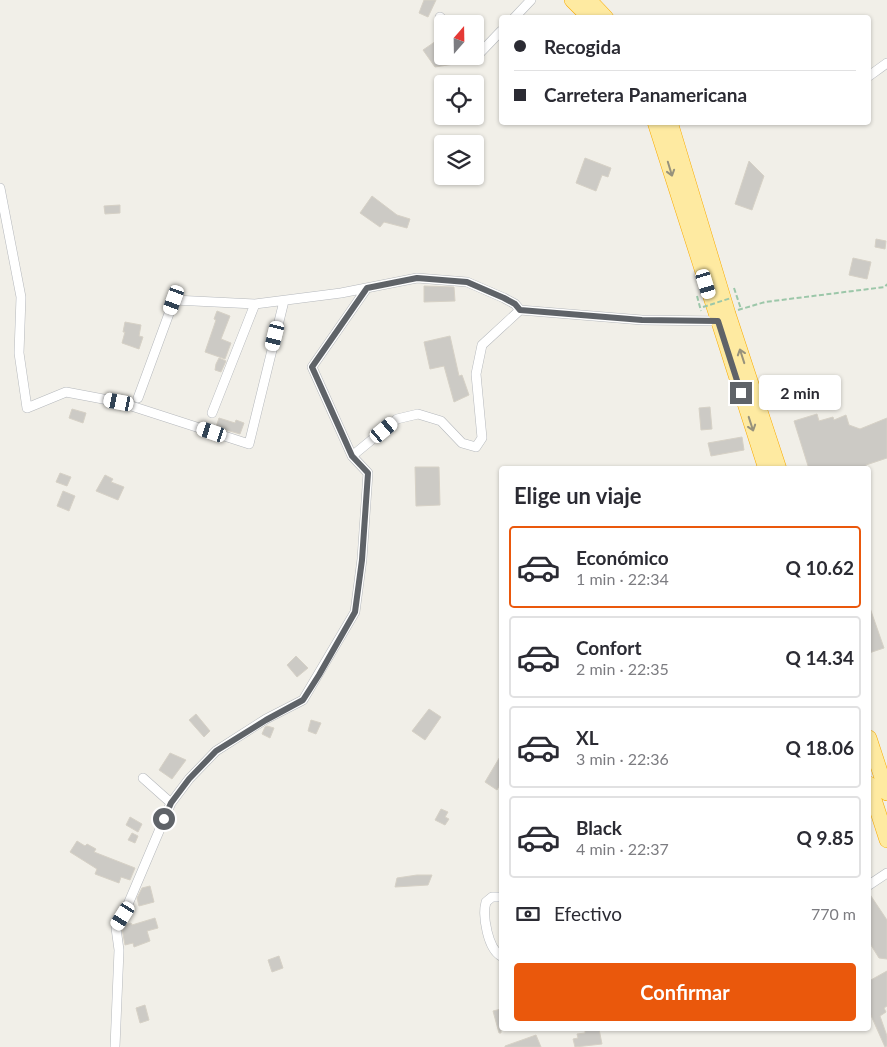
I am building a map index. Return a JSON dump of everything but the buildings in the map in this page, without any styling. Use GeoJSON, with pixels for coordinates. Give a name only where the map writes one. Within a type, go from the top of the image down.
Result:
{"type":"FeatureCollection","features":[{"type":"Feature","properties":{"kind":"highway"},"geometry":{"type":"LineString","coordinates":[[572,0],[587,15]]}},
{"type":"Feature","properties":{"kind":"highway"},"geometry":{"type":"LineString","coordinates":[[589,0],[603,15]]}},
{"type":"Feature","properties":{"kind":"highway"},"geometry":{"type":"LineString","coordinates":[[656,125],[729,315],[765,466]]}},
{"type":"Feature","properties":{"kind":"highway"},"geometry":{"type":"LineString","coordinates":[[671,125],[729,315],[778,466]]}},
{"type":"Feature","properties":{"kind":"highway"},"geometry":{"type":"LineString","coordinates":[[871,744],[887,793]]}},
{"type":"Feature","properties":{"kind":"highway"},"geometry":{"type":"LineString","coordinates":[[871,790],[887,840]]}},
{"type":"Feature","properties":{"kind":"street"},"geometry":{"type":"LineString","coordinates":[[517,15],[531,0]]}},
{"type":"Feature","properties":{"kind":"street"},"geometry":{"type":"LineString","coordinates":[[484,49],[499,33]]}},
{"type":"Feature","properties":{"kind":"street"},"geometry":{"type":"LineString","coordinates":[[871,75],[887,63]]}},
{"type":"Feature","properties":{"kind":"street"},"geometry":{"type":"LineString","coordinates":[[0,188],[21,297],[19,353],[27,408],[66,392],[119,402],[248,444],[284,300]]}},
{"type":"Feature","properties":{"kind":"street"},"geometry":{"type":"LineString","coordinates":[[138,398],[174,300],[255,304],[367,288],[417,278],[467,282],[504,298],[515,304],[520,310],[642,320],[729,315]]}},
{"type":"Feature","properties":{"kind":"street"},"geometry":{"type":"LineString","coordinates":[[115,1047],[119,950],[116,928],[123,916],[171,803],[189,779],[216,751],[303,700],[355,612],[362,560],[368,473],[352,456],[312,367],[367,288]]}},
{"type":"Feature","properties":{"kind":"street"},"geometry":{"type":"LineString","coordinates":[[212,413],[255,304]]}},
{"type":"Feature","properties":{"kind":"street"},"geometry":{"type":"LineString","coordinates":[[352,456],[397,419],[418,414],[440,421],[462,443],[476,447],[482,438],[476,374],[482,345],[520,310]]}},
{"type":"Feature","properties":{"kind":"street"},"geometry":{"type":"LineString","coordinates":[[143,778],[171,803]]}},
{"type":"Feature","properties":{"kind":"street"},"geometry":{"type":"LineString","coordinates":[[871,884],[887,873]]}},
{"type":"Feature","properties":{"kind":"street"},"geometry":{"type":"LineString","coordinates":[[499,896],[492,897],[486,902],[484,909],[490,944],[499,955]]}},
{"type":"Feature","properties":{"kind":"path"},"geometry":{"type":"LineString","coordinates":[[729,315],[765,302],[885,288],[887,284]]}},
{"type":"Feature","properties":{"kind":"path"},"geometry":{"type":"LineString","coordinates":[[729,315],[737,296]]}},
{"type":"Feature","properties":{"kind":"path"},"geometry":{"type":"LineString","coordinates":[[703,307],[731,298]]}},
{"type":"Feature","properties":{"kind":"route"},"geometry":{"type":"LineString","coordinates":[[164,819],[171,803],[189,779],[216,751],[303,700],[355,612],[362,560],[368,473],[352,456],[312,367],[367,288],[417,278],[467,282],[504,298],[515,304],[520,310],[642,320],[718,321],[741,393]]}}]}
